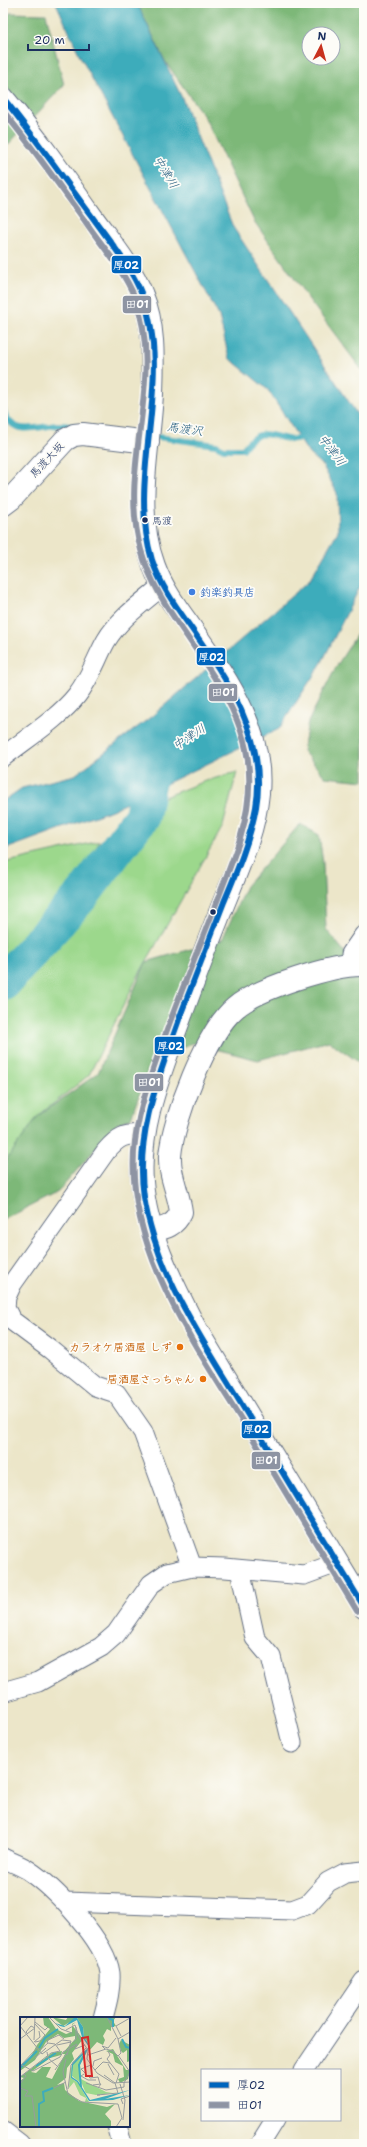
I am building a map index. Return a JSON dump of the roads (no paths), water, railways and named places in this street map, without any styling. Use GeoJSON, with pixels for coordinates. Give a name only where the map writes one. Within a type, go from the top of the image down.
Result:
{"type":"FeatureCollection","features":[{"type":"Feature","properties":{"kind":"main road"},"geometry":{"type":"LineString","coordinates":[[3,98],[48,156],[128,267],[143,295],[148,315],[152,348],[148,442],[143,490],[143,516],[151,557],[162,586],[236,696],[252,731],[259,771],[257,807],[248,842],[159,1077],[144,1135],[142,1181],[152,1231],[176,1290],[194,1326],[364,1607]]}},
{"type":"Feature","properties":{"kind":"main road","name":"馬渡大坂"},"geometry":{"type":"LineString","coordinates":[[3,505],[11,499],[57,448],[74,435],[83,434],[148,442]]}},
{"type":"Feature","properties":{"kind":"main road"},"geometry":{"type":"LineString","coordinates":[[152,1231],[169,1227],[178,1219],[180,1212],[170,1167],[172,1143],[188,1090],[216,1031],[225,1019],[234,1008],[256,995],[324,971],[358,965]]}},
{"type":"Feature","properties":{"kind":"street"},"geometry":{"type":"LineString","coordinates":[[3,757],[37,731],[77,695],[91,674],[113,632],[143,602],[162,586]]}},
{"type":"Feature","properties":{"kind":"street"},"geometry":{"type":"LineString","coordinates":[[358,965],[351,954],[364,935]]}},
{"type":"Feature","properties":{"kind":"street"},"geometry":{"type":"LineString","coordinates":[[144,1135],[127,1134],[120,1137],[106,1151],[12,1284],[6,1298],[6,1308],[8,1316],[15,1324],[50,1349],[95,1386],[116,1393],[143,1432],[192,1567]]}},
{"type":"Feature","properties":{"kind":"street"},"geometry":{"type":"LineString","coordinates":[[3,1692],[38,1682],[101,1647],[116,1634],[152,1584],[168,1573],[192,1567],[304,1575],[338,1563]]}},
{"type":"Feature","properties":{"kind":"street"},"geometry":{"type":"LineString","coordinates":[[240,1570],[255,1638],[271,1657],[292,1743]]}},
{"type":"Feature","properties":{"kind":"street"},"geometry":{"type":"LineString","coordinates":[[3,1858],[28,1870],[66,1902],[94,1938],[106,1960],[110,1972],[110,1991],[103,2017]]}},
{"type":"Feature","properties":{"kind":"street"},"geometry":{"type":"LineString","coordinates":[[66,1902],[292,1910],[308,1904],[328,1882],[345,1874],[364,1871]]}},
{"type":"Feature","properties":{"kind":"street"},"geometry":{"type":"LineString","coordinates":[[305,2069],[364,1981]]}},
{"type":"Feature","properties":{"kind":"street"},"geometry":{"type":"LineString","coordinates":[[260,2144],[274,2121]]}},
{"type":"Feature","properties":{"kind":"street"},"geometry":{"type":"LineString","coordinates":[[117,2127],[122,2144]]}},
{"type":"Feature","properties":{"kind":"street"},"geometry":{"type":"LineString","coordinates":[[3,2131],[20,2144]]}},
{"type":"Feature","properties":{"kind":"water","name":"中津川"},"geometry":{"type":"Polygon","coordinates":[[[56,3],[137,3],[182,98],[233,227],[359,417],[364,428],[364,579],[321,664],[279,729],[112,810],[3,850],[3,801],[22,788],[75,775],[152,716],[309,581],[338,531],[337,493],[323,466],[309,454],[268,390],[229,358],[219,316],[80,56],[56,3]]]}},
{"type":"Feature","properties":{"kind":"waterway","name":"馬渡沢"},"geometry":{"type":"LineString","coordinates":[[3,409],[7,418],[12,424],[19,428],[26,429],[59,425],[75,427]]}},
{"type":"Feature","properties":{"kind":"waterway","name":"馬渡沢"},"geometry":{"type":"LineString","coordinates":[[151,436],[216,445],[224,449],[243,449],[251,440],[259,435],[266,434],[289,439],[297,439],[306,435]]}},
{"type":"Feature","properties":{"kind":"waterway"},"geometry":{"type":"LineString","coordinates":[[3,983],[83,894],[142,816],[152,762]]}},
{"type":"Feature","properties":{"kind":"place","name":"馬渡"},"geometry":{"type":"Point","coordinates":[145,520]}},
{"type":"Feature","properties":{"kind":"place","name":"釣楽釣具店"},"geometry":{"type":"Point","coordinates":[192,592]}},
{"type":"Feature","properties":{"kind":"place","name":"カラオケ居酒屋 しず"},"geometry":{"type":"Point","coordinates":[180,1347]}},
{"type":"Feature","properties":{"kind":"place","name":"居酒屋さっちゃん"},"geometry":{"type":"Point","coordinates":[203,1379]}}]}
